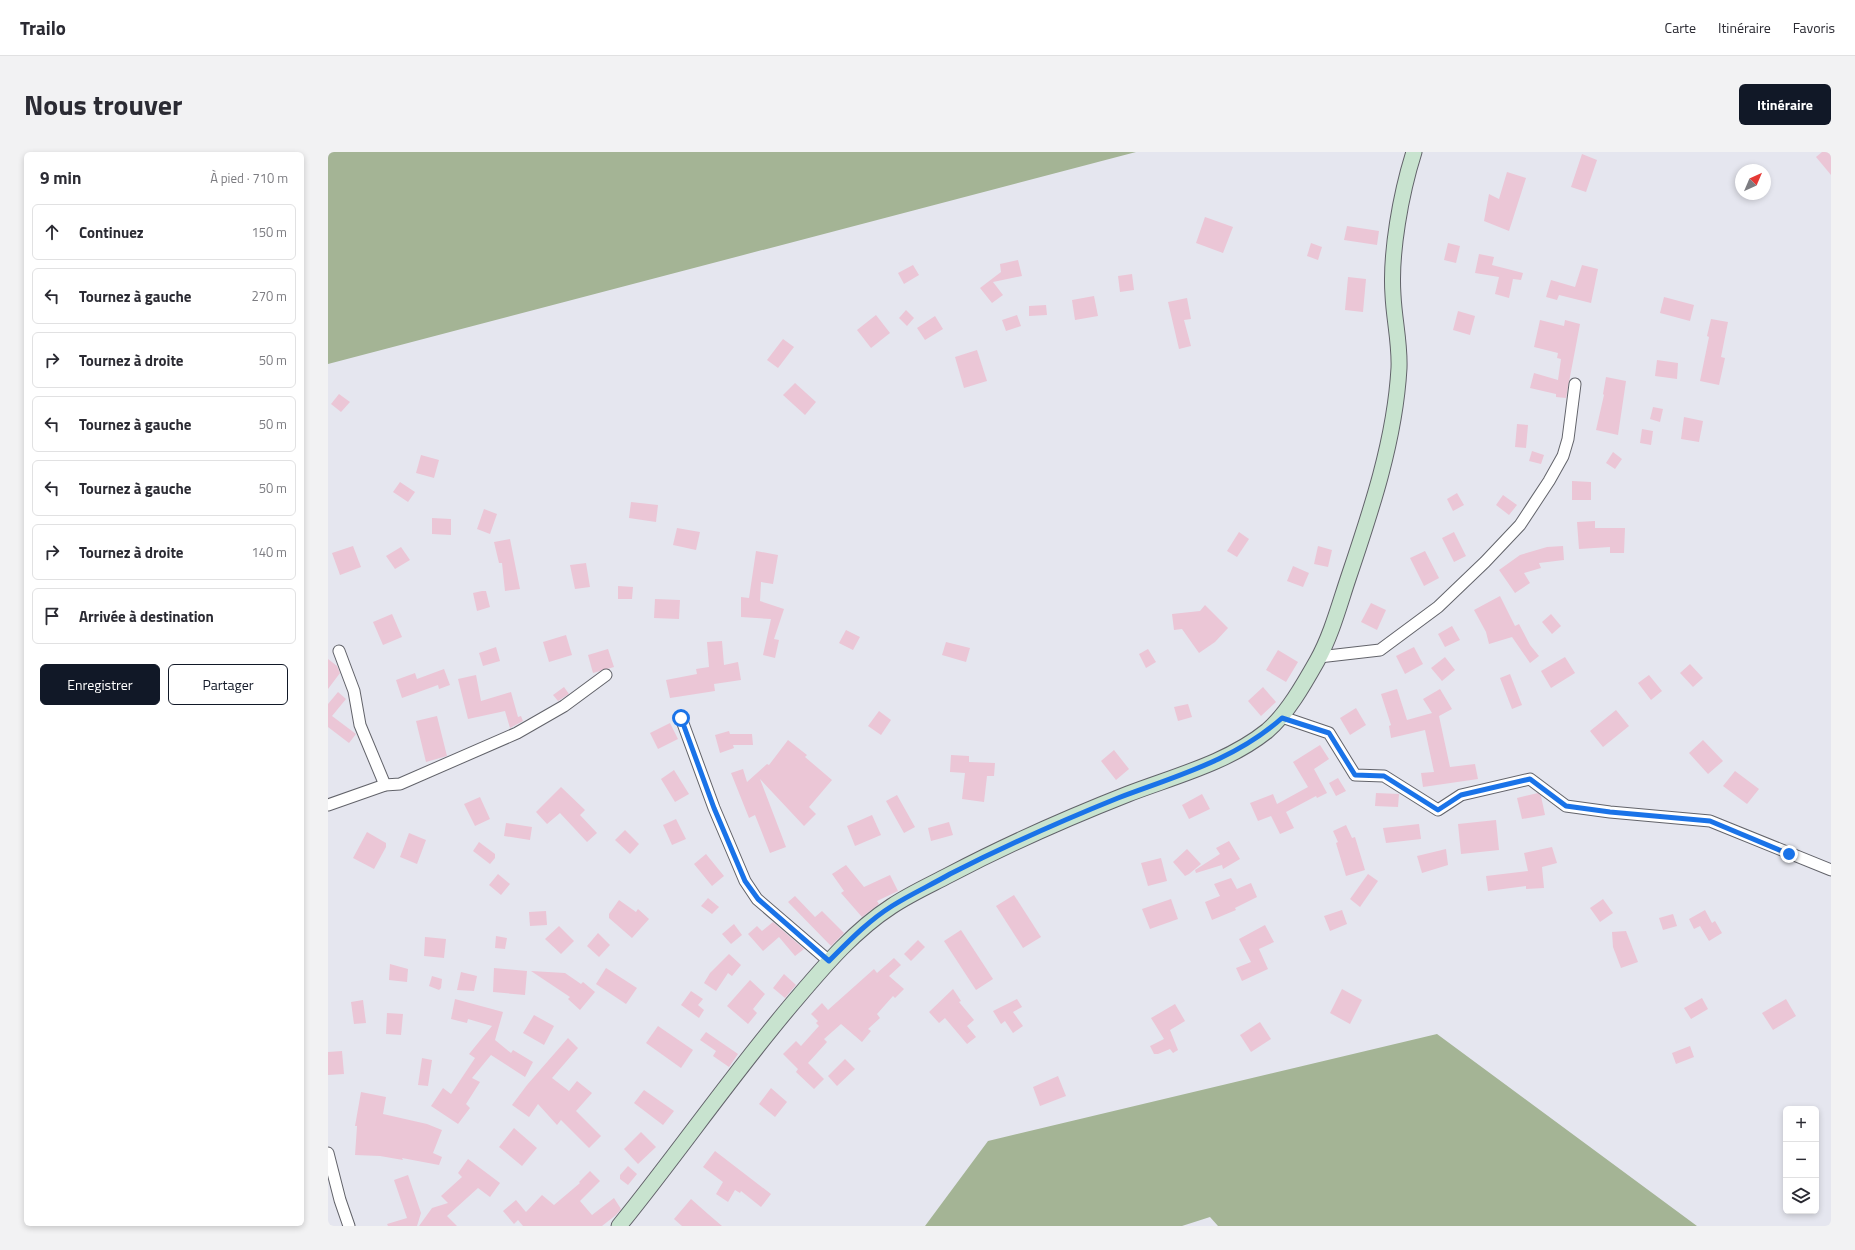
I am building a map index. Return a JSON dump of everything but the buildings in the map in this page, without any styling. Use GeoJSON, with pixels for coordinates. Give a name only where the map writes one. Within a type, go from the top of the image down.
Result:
{"type":"FeatureCollection","features":[{"type":"Feature","properties":{"kind":"main road"},"geometry":{"type":"LineString","coordinates":[[619,1226],[677,1153],[750,1056],[829,961],[856,934],[891,906],[998,849],[1060,821],[1203,767],[1250,743],[1282,718],[1319,657],[1336,613],[1363,533],[1391,427],[1399,364],[1392,292],[1394,256],[1408,171],[1414,152]]}},
{"type":"Feature","properties":{"kind":"street"},"geometry":{"type":"LineString","coordinates":[[1319,657],[1380,650],[1438,607],[1490,556],[1520,524],[1549,482],[1563,456],[1568,439],[1575,384]]}},
{"type":"Feature","properties":{"kind":"street"},"geometry":{"type":"LineString","coordinates":[[339,651],[354,691],[360,725],[385,785]]}},
{"type":"Feature","properties":{"kind":"street"},"geometry":{"type":"LineString","coordinates":[[328,805],[385,785],[400,784],[517,733],[564,706],[606,675]]}},
{"type":"Feature","properties":{"kind":"street"},"geometry":{"type":"LineString","coordinates":[[681,718],[714,808],[745,881],[758,899],[829,961]]}},
{"type":"Feature","properties":{"kind":"street"},"geometry":{"type":"LineString","coordinates":[[1282,718],[1329,733],[1355,775],[1384,776],[1438,810],[1461,795],[1530,779],[1566,806],[1610,812],[1710,821],[1831,870]]}},
{"type":"Feature","properties":{"kind":"street"},"geometry":{"type":"LineString","coordinates":[[328,1153],[340,1200],[349,1226]]}},
{"type":"Feature","properties":{"kind":"green space"},"geometry":{"type":"Polygon","coordinates":[[[328,152],[1136,152],[328,364],[328,152]]]}},
{"type":"Feature","properties":{"kind":"green space"},"geometry":{"type":"Polygon","coordinates":[[[1437,1034],[1697,1226],[1218,1226],[1210,1217],[1182,1226],[925,1226],[988,1141],[1437,1034]]]}},
{"type":"Feature","properties":{"kind":"route"},"geometry":{"type":"LineString","coordinates":[[681,718],[714,808],[745,881],[758,899],[829,961],[856,934],[891,906],[924,888],[998,849],[1060,821],[1136,791],[1192,772],[1250,743],[1282,718],[1329,733],[1355,775],[1384,776],[1438,810],[1461,795],[1530,779],[1566,806],[1610,812],[1710,821],[1789,854]]}}]}
